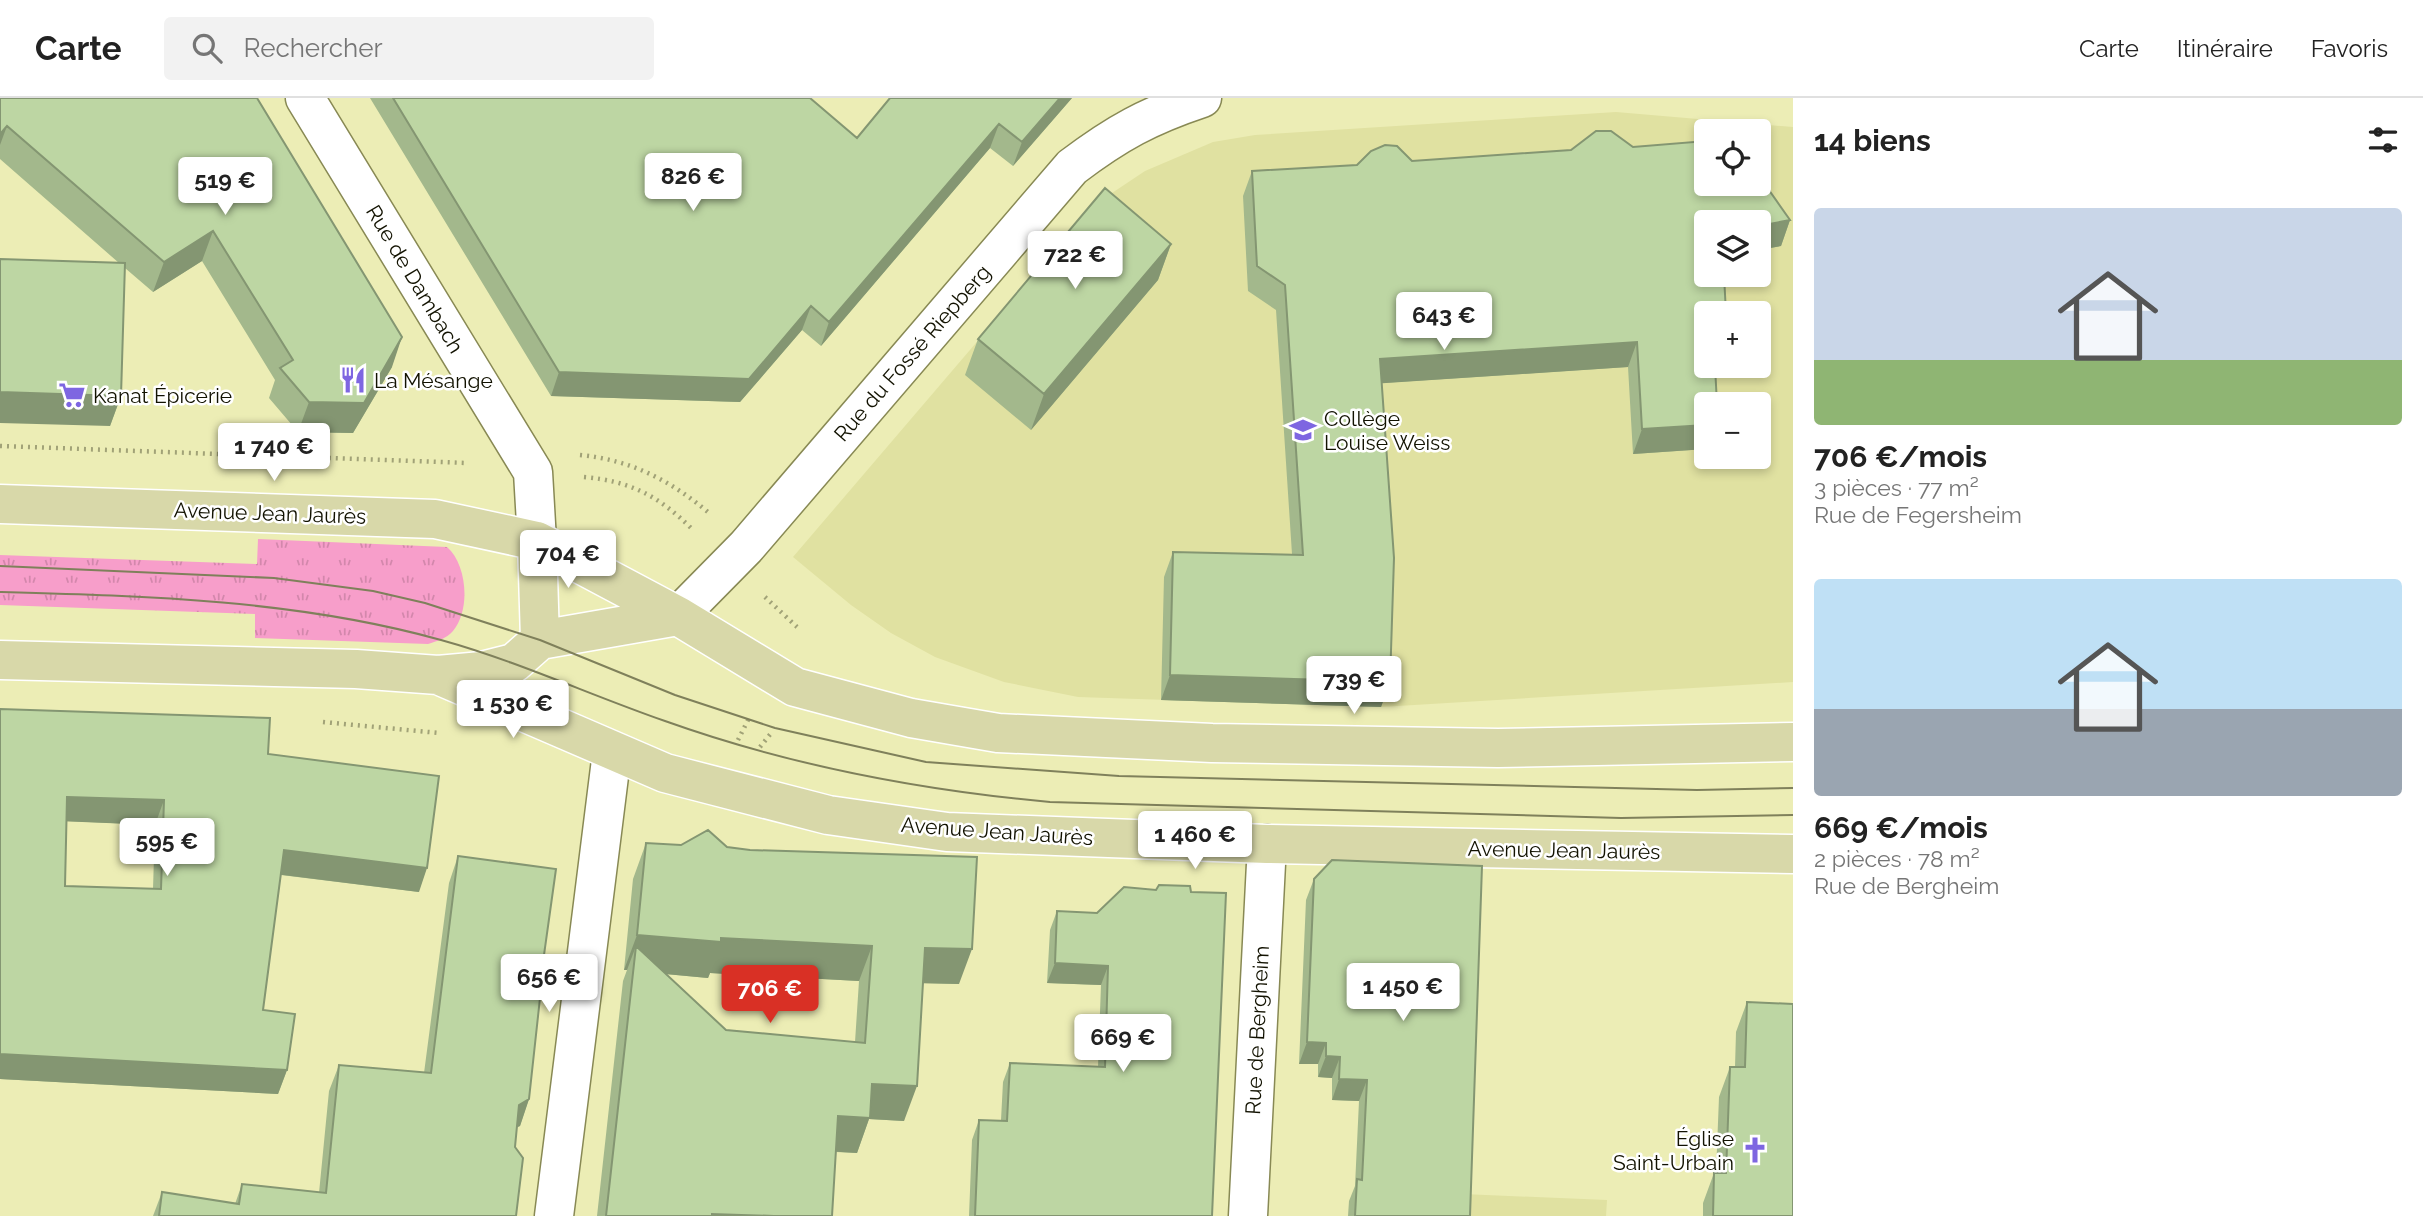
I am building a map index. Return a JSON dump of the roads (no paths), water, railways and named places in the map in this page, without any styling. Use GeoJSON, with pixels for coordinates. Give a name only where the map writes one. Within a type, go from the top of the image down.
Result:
{"type":"FeatureCollection","features":[{"type":"Feature","properties":{"kind":"main road","name":"Avenue Jean Jaurès"},"geometry":{"type":"LineString","coordinates":[[0,504],[435,519],[537,541],[678,616],[795,687],[911,718],[998,733],[1212,743],[1498,748],[1793,742]]}},
{"type":"Feature","properties":{"kind":"main road"},"geometry":{"type":"LineString","coordinates":[[537,541],[540,640],[678,616]]}},
{"type":"Feature","properties":{"kind":"main road","name":"Avenue Jean Jaurès"},"geometry":{"type":"LineString","coordinates":[[0,660],[356,669],[438,675],[482,671],[514,663],[540,640]]}},
{"type":"Feature","properties":{"kind":"main road","name":"Avenue Jean Jaurès"},"geometry":{"type":"LineString","coordinates":[[438,675],[666,773],[828,815],[947,832],[1267,844],[1793,854]]}},
{"type":"Feature","properties":{"kind":"street","name":"Rue de Dambach"},"geometry":{"type":"LineString","coordinates":[[305,98],[533,472],[537,541]]}},
{"type":"Feature","properties":{"kind":"street","name":"Rue du Fossé Riepberg"},"geometry":{"type":"LineString","coordinates":[[678,616],[746,547],[1072,167],[1109,138],[1149,116],[1202,98]]}},
{"type":"Feature","properties":{"kind":"street"},"geometry":{"type":"LineString","coordinates":[[554,1216],[612,752]]}},
{"type":"Feature","properties":{"kind":"street","name":"Rue de Bergheim"},"geometry":{"type":"LineString","coordinates":[[1248,1216],[1267,844]]}},
{"type":"Feature","properties":{"kind":"tram line"},"geometry":{"type":"LineString","coordinates":[[0,566],[274,578],[373,591],[425,603],[540,640],[675,695],[775,728],[926,762],[1119,776],[1697,790],[1793,788]]}},
{"type":"Feature","properties":{"kind":"tram line"},"geometry":{"type":"LineString","coordinates":[[0,592],[222,602],[332,616],[387,627],[469,648],[665,721],[760,751],[855,774],[952,791],[1050,802],[1621,818],[1793,815]]}},
{"type":"Feature","properties":{"kind":"place","name":"La Mésange"},"geometry":{"type":"Point","coordinates":[353,380]}},
{"type":"Feature","properties":{"kind":"place","name":"Kanat Épicerie"},"geometry":{"type":"Point","coordinates":[72,395]}},
{"type":"Feature","properties":{"kind":"place","name":"Collège Louise Weiss"},"geometry":{"type":"Point","coordinates":[1303,430]}},
{"type":"Feature","properties":{"kind":"place","name":"Église Saint-Urbain"},"geometry":{"type":"Point","coordinates":[1755,1150]}}]}
